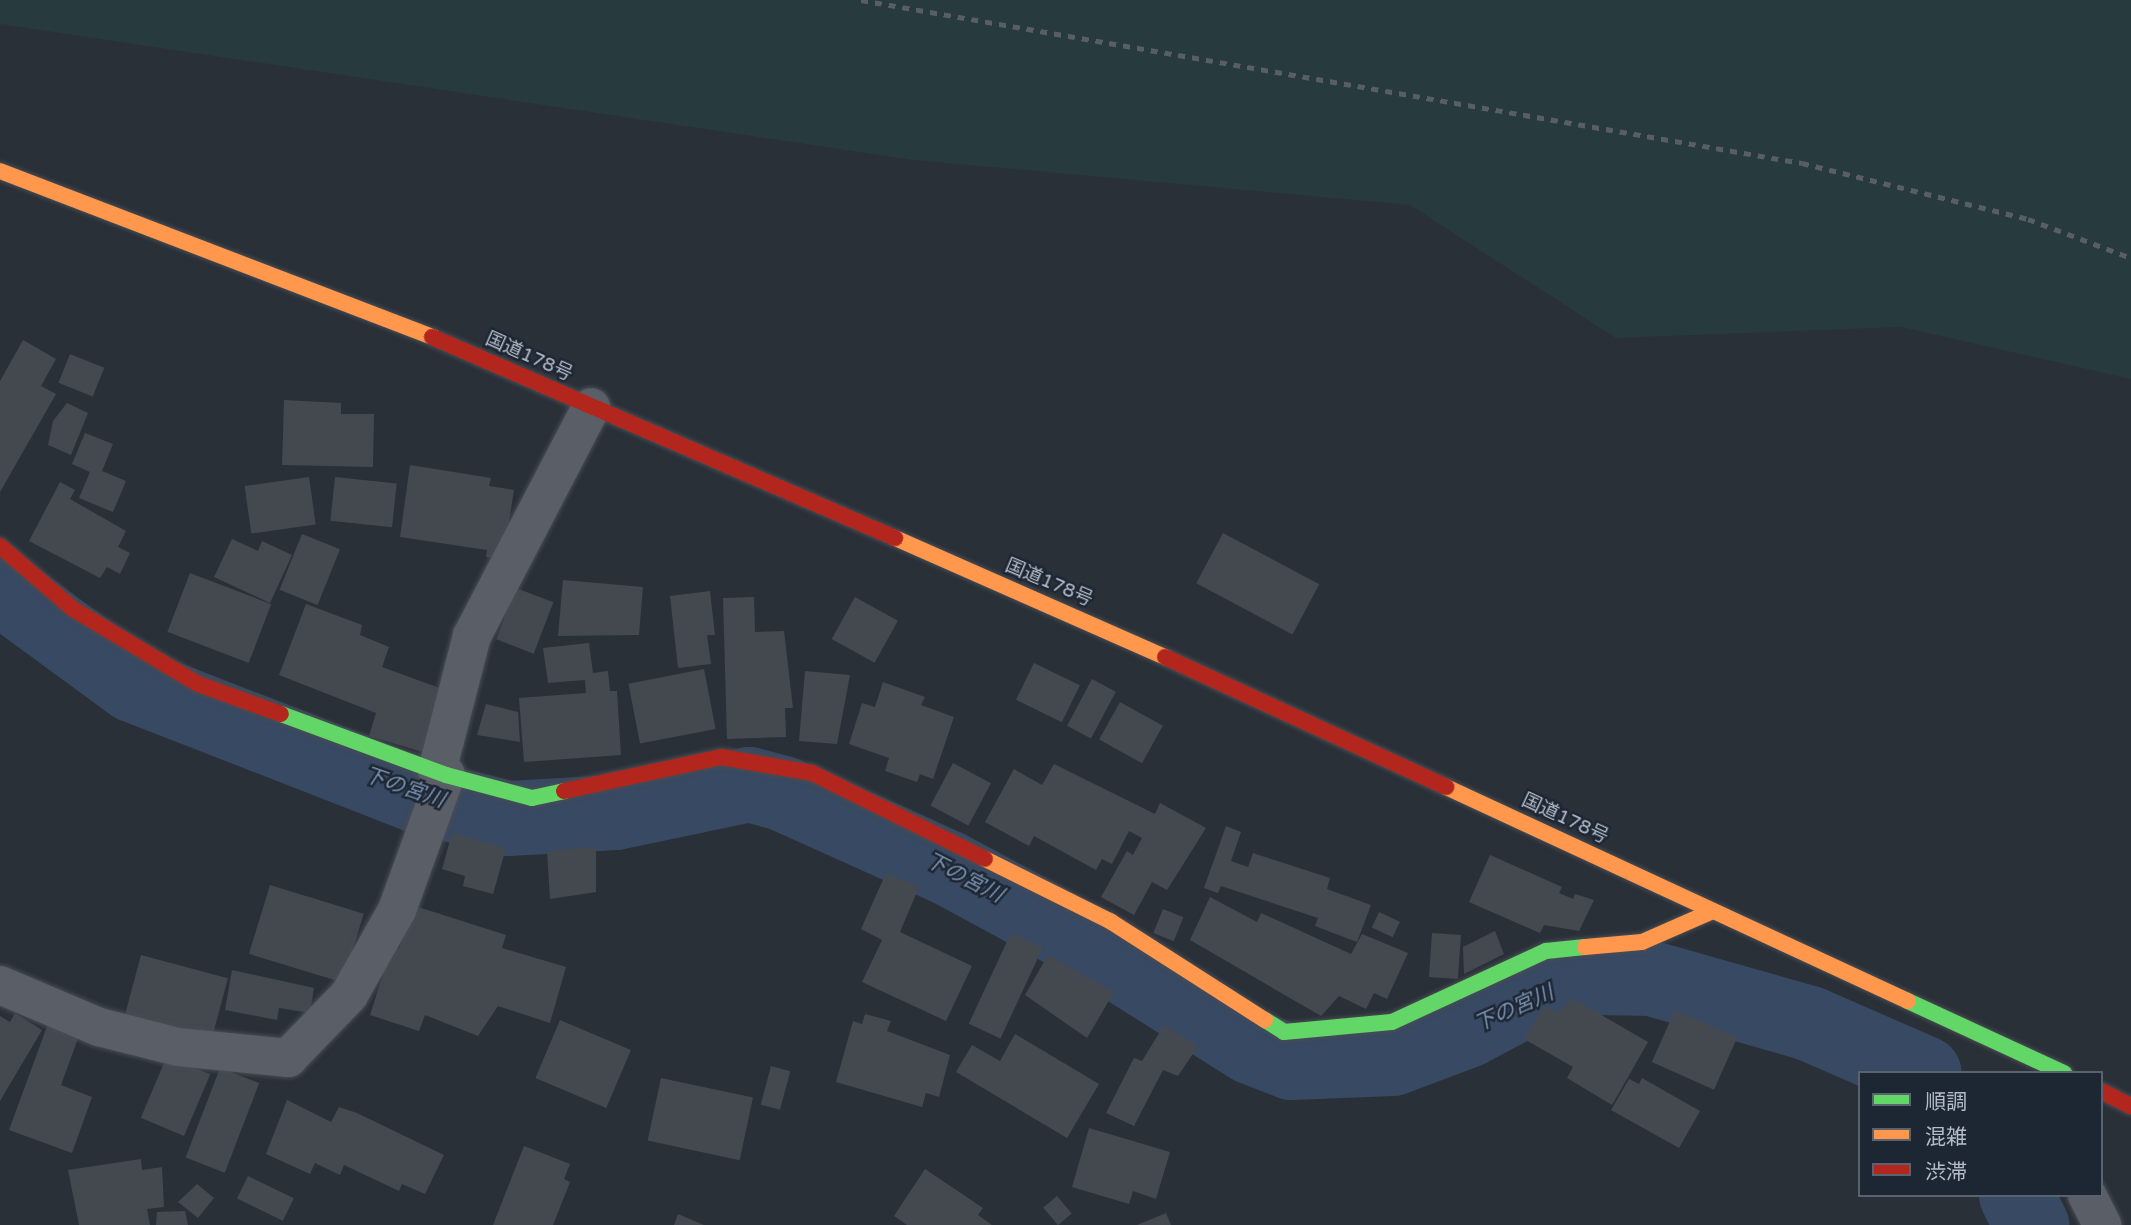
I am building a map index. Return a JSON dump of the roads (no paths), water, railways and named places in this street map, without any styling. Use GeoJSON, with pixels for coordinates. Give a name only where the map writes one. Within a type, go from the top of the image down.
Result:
{"type":"FeatureCollection","features":[{"type":"Feature","properties":{"kind":"main road","name":"国道178号"},"geometry":{"type":"LineString","coordinates":[[0,171],[364,307],[1102,628],[2060,1071]]}},
{"type":"Feature","properties":{"kind":"main road"},"geometry":{"type":"LineString","coordinates":[[0,546],[74,609],[198,684],[441,773],[532,798],[721,757],[812,773],[1110,921],[1284,1032],[1392,1022],[1457,998],[1546,951],[1642,942],[1713,911]]}},
{"type":"Feature","properties":{"kind":"main road"},"geometry":{"type":"LineString","coordinates":[[2103,1092],[2131,1106]]}},
{"type":"Feature","properties":{"kind":"street"},"geometry":{"type":"LineString","coordinates":[[0,985],[125,1034],[178,1047],[288,1058],[349,995],[397,910],[441,773],[472,636],[591,407]]}},
{"type":"Feature","properties":{"kind":"street"},"geometry":{"type":"LineString","coordinates":[[2088,1197],[2102,1225]]}},
{"type":"Feature","properties":{"kind":"waterway","name":"下の宮川"},"geometry":{"type":"LineString","coordinates":[[0,587],[132,684],[422,797],[508,818],[615,812],[749,784],[782,793],[947,867],[1080,939],[1250,1046],[1291,1062],[1392,1058],[1467,1030],[1529,997],[1596,977],[1651,978],[1809,1023],[1919,1071]]}},
{"type":"Feature","properties":{"kind":"waterway","name":"下の宮川"},"geometry":{"type":"LineString","coordinates":[[2017,1197],[2031,1225]]}},
{"type":"Feature","properties":{"kind":"railway"},"geometry":{"type":"LineString","coordinates":[[861,0],[1802,163],[2028,219],[2131,258]]}}]}
